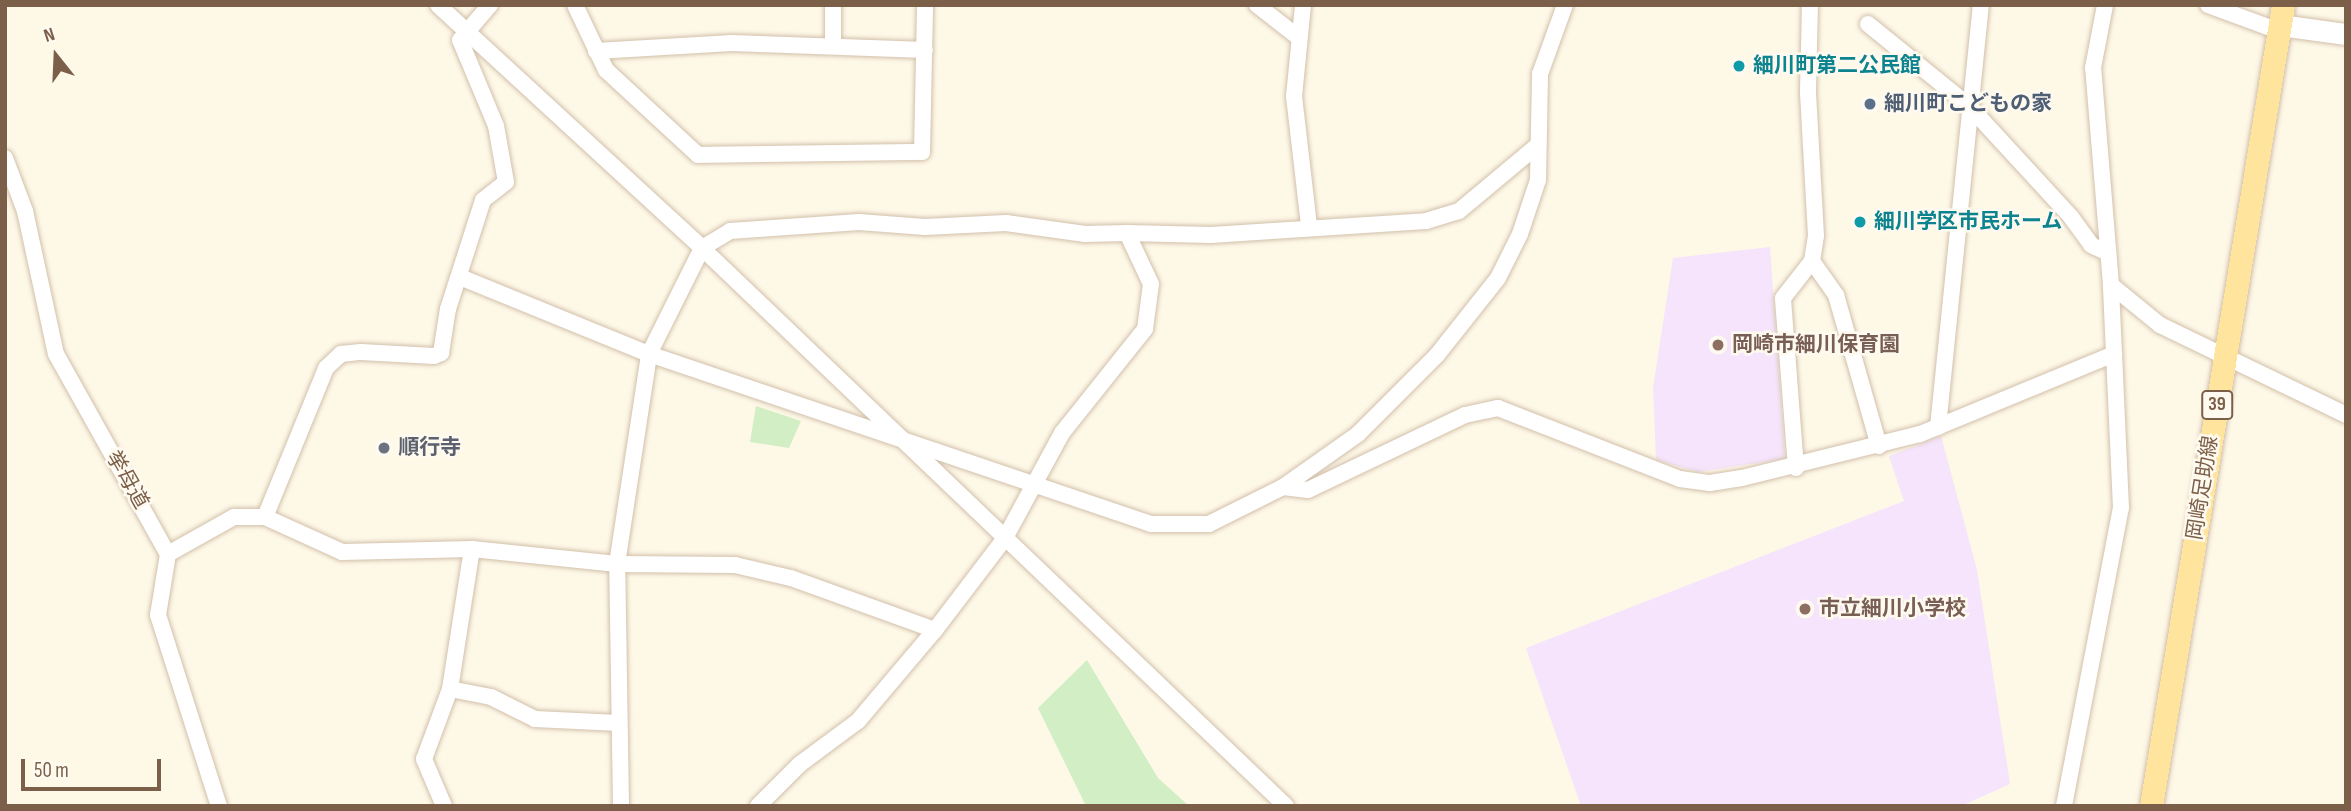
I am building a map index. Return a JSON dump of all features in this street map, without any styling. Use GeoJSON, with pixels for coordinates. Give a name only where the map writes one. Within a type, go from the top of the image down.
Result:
{"type":"FeatureCollection","features":[{"type":"Feature","properties":{"kind":"main road","name":"岡崎足助線"},"geometry":{"type":"LineString","coordinates":[[2151,806],[2281,20]]}},
{"type":"Feature","properties":{"kind":"street"},"geometry":{"type":"LineString","coordinates":[[438,5],[702,248],[894,436],[1286,806]]}},
{"type":"Feature","properties":{"kind":"street"},"geometry":{"type":"LineString","coordinates":[[265,517],[326,368],[341,355],[361,352],[434,356],[441,353],[448,309],[483,201],[506,182],[496,126],[460,40],[489,5]]}},
{"type":"Feature","properties":{"kind":"street"},"geometry":{"type":"LineString","coordinates":[[575,5],[606,70],[693,154],[916,155],[925,145],[925,5]]}},
{"type":"Feature","properties":{"kind":"street"},"geometry":{"type":"LineString","coordinates":[[832,44],[833,5]]}},
{"type":"Feature","properties":{"kind":"street"},"geometry":{"type":"LineString","coordinates":[[1257,5],[1298,37]]}},
{"type":"Feature","properties":{"kind":"street"},"geometry":{"type":"LineString","coordinates":[[1303,5],[1294,96],[1309,225]]}},
{"type":"Feature","properties":{"kind":"street"},"geometry":{"type":"LineString","coordinates":[[460,277],[649,354],[1032,484],[1168,527],[1209,524],[1283,487],[1358,434],[1437,355],[1498,278],[1538,180],[1540,74],[1565,5]]}},
{"type":"Feature","properties":{"kind":"street"},"geometry":{"type":"LineString","coordinates":[[1796,468],[1783,298],[1812,261],[1816,236],[1808,91],[1810,5]]}},
{"type":"Feature","properties":{"kind":"street"},"geometry":{"type":"LineString","coordinates":[[1938,427],[1965,186],[1969,106],[1981,5]]}},
{"type":"Feature","properties":{"kind":"street"},"geometry":{"type":"LineString","coordinates":[[2064,806],[2121,508],[2111,285],[2093,68],[2105,5]]}},
{"type":"Feature","properties":{"kind":"street"},"geometry":{"type":"LineString","coordinates":[[2207,5],[2346,34]]}},
{"type":"Feature","properties":{"kind":"street"},"geometry":{"type":"LineString","coordinates":[[1868,24],[1969,106],[2071,217],[2091,246],[2108,253]]}},
{"type":"Feature","properties":{"kind":"street"},"geometry":{"type":"LineString","coordinates":[[596,51],[732,43],[832,44],[925,50]]}},
{"type":"Feature","properties":{"kind":"street"},"geometry":{"type":"LineString","coordinates":[[621,806],[617,564],[649,354],[702,248],[730,231],[859,222],[925,227],[1006,223],[1085,234],[1210,235],[1309,225],[1398,225],[1447,216],[1538,145]]}},
{"type":"Feature","properties":{"kind":"street","name":"挙母道"},"geometry":{"type":"LineString","coordinates":[[5,158],[25,211],[56,355],[168,554]]}},
{"type":"Feature","properties":{"kind":"street"},"geometry":{"type":"LineString","coordinates":[[758,806],[800,764],[858,721],[936,630],[1005,538],[1062,433],[1145,329],[1151,284],[1127,233]]}},
{"type":"Feature","properties":{"kind":"street"},"geometry":{"type":"LineString","coordinates":[[1812,261],[1836,295],[1879,446]]}},
{"type":"Feature","properties":{"kind":"street"},"geometry":{"type":"LineString","coordinates":[[2111,285],[2160,325],[2224,359],[2346,415]]}},
{"type":"Feature","properties":{"kind":"street"},"geometry":{"type":"LineString","coordinates":[[1283,487],[1308,490],[1465,415],[1498,408],[1680,479],[1710,483],[1796,468],[1879,446],[1938,427],[2113,354]]}},
{"type":"Feature","properties":{"kind":"street"},"geometry":{"type":"LineString","coordinates":[[219,806],[158,615],[168,554],[234,517],[265,517],[342,552],[472,549],[617,564],[735,565],[791,578],[936,630]]}},
{"type":"Feature","properties":{"kind":"street"},"geometry":{"type":"LineString","coordinates":[[444,806],[424,759],[450,689],[472,549]]}},
{"type":"Feature","properties":{"kind":"street"},"geometry":{"type":"LineString","coordinates":[[450,689],[491,697],[535,719],[619,723]]}},
{"type":"Feature","properties":{"kind":"shaded area","name":"岡崎市細川保育園"},"geometry":{"type":"Polygon","coordinates":[[[1770,247],[1785,459],[1698,472],[1656,460],[1653,388],[1673,258],[1770,247]]]}},
{"type":"Feature","properties":{"kind":"shaded area","name":"市立細川小学校"},"geometry":{"type":"Polygon","coordinates":[[[1941,436],[1977,570],[2010,784],[1961,806],[1581,806],[1526,648],[1904,501],[1889,456],[1941,436]]]}},
{"type":"Feature","properties":{"kind":"green space"},"geometry":{"type":"Polygon","coordinates":[[[756,406],[801,421],[789,448],[750,442],[756,406]]]}},
{"type":"Feature","properties":{"kind":"green space"},"geometry":{"type":"Polygon","coordinates":[[[1087,660],[1158,778],[1189,806],[1086,806],[1038,708],[1087,660]]]}},
{"type":"Feature","properties":{"kind":"place","name":"細川町第二公民館"},"geometry":{"type":"Point","coordinates":[1739,66]}},
{"type":"Feature","properties":{"kind":"place","name":"細川町こどもの家"},"geometry":{"type":"Point","coordinates":[1870,104]}},
{"type":"Feature","properties":{"kind":"place","name":"細川学区市民ホーム"},"geometry":{"type":"Point","coordinates":[1860,222]}},
{"type":"Feature","properties":{"kind":"place","name":"岡崎市細川保育園"},"geometry":{"type":"Point","coordinates":[1718,345]}},
{"type":"Feature","properties":{"kind":"place","name":"順行寺"},"geometry":{"type":"Point","coordinates":[384,448]}},
{"type":"Feature","properties":{"kind":"place","name":"市立細川小学校"},"geometry":{"type":"Point","coordinates":[1805,609]}}]}
